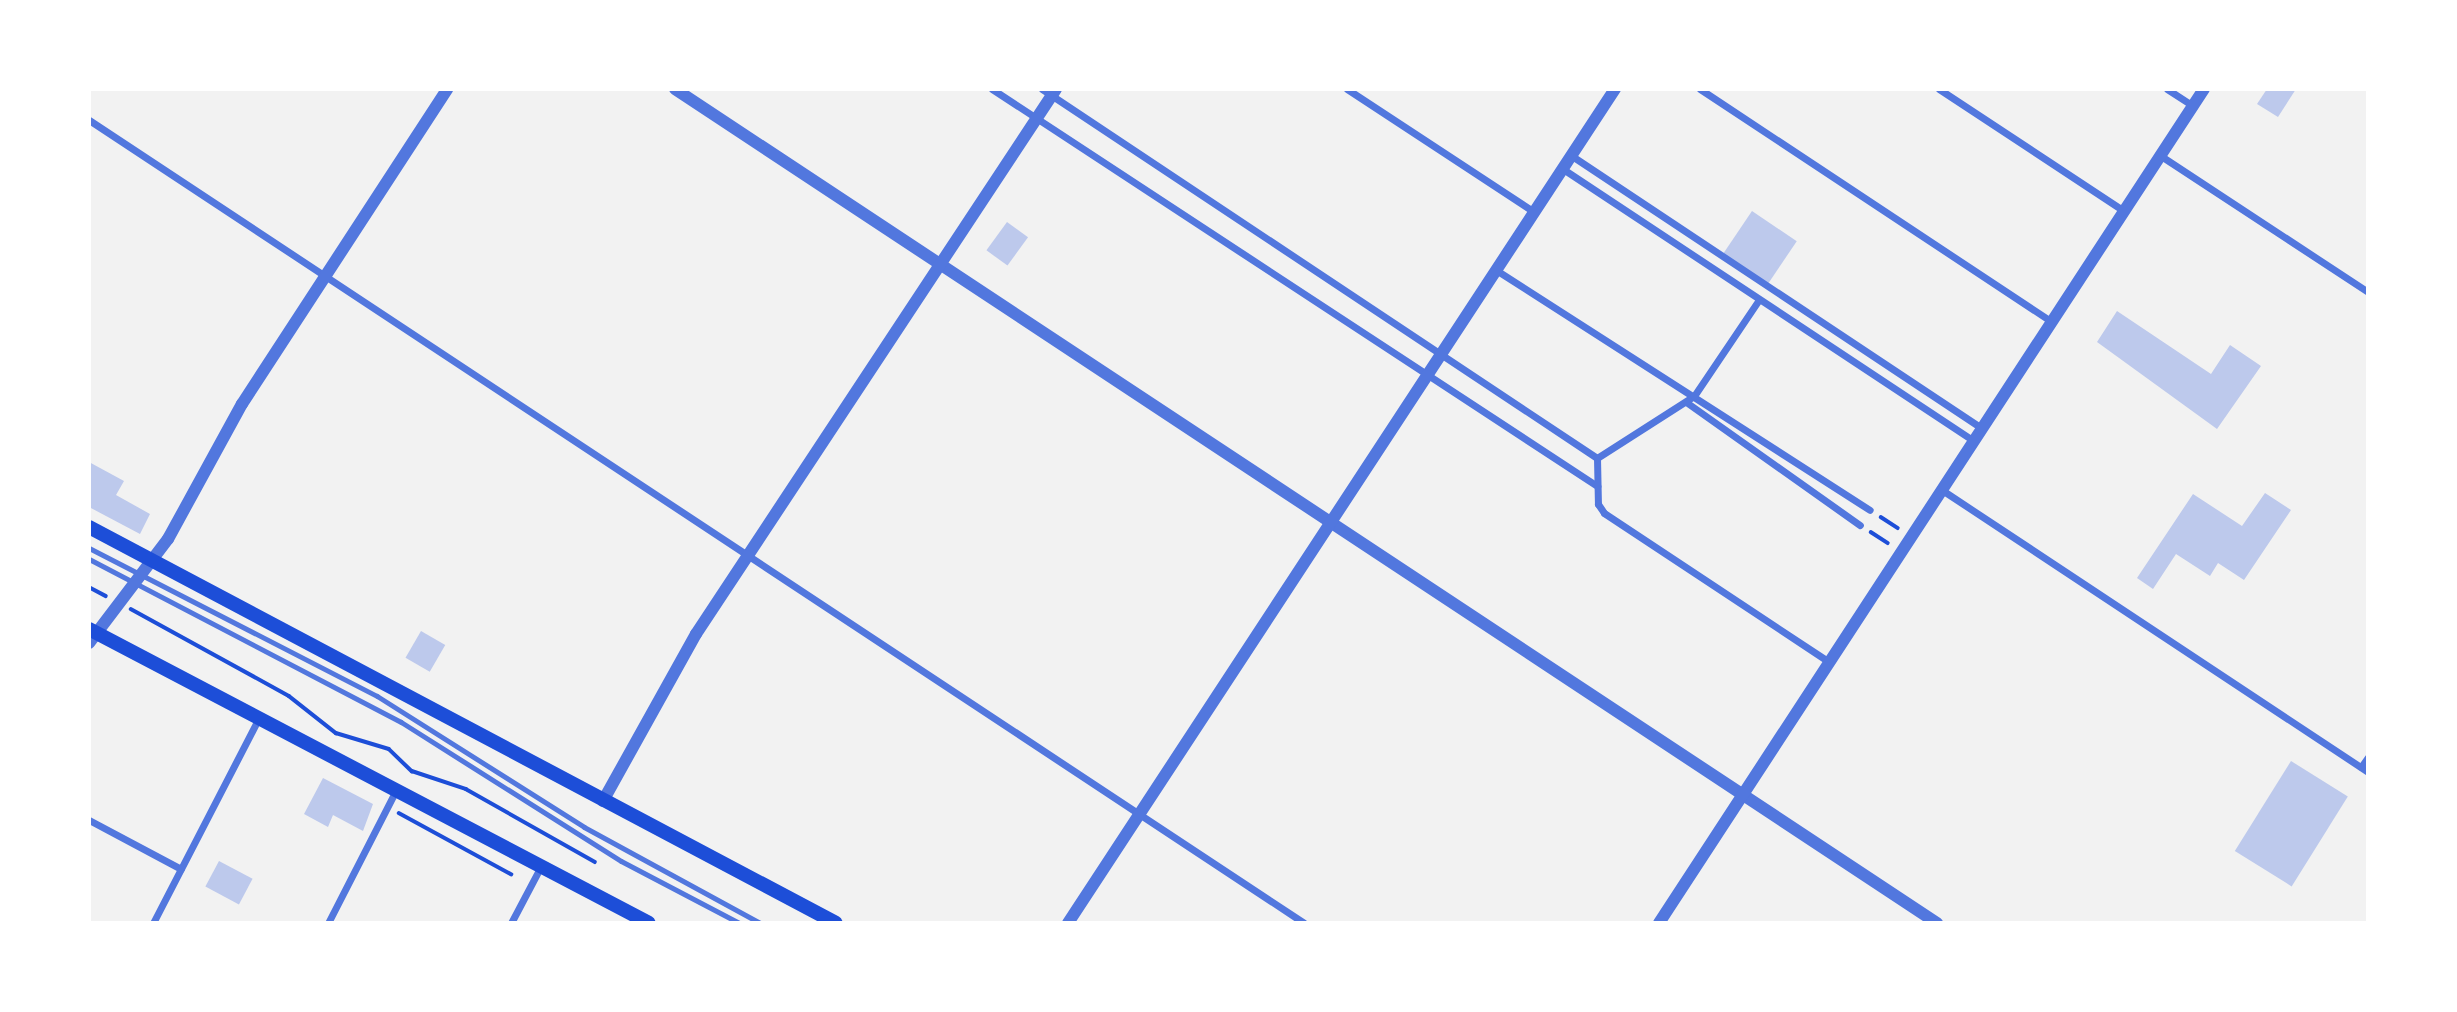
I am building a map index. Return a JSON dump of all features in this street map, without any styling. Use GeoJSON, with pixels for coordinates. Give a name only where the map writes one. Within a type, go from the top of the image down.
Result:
{"type":"FeatureCollection","features":[{"type":"Feature","properties":{"kind":"main road"},"geometry":{"type":"LineString","coordinates":[[89,527],[836,923]]}},
{"type":"Feature","properties":{"kind":"main road"},"geometry":{"type":"LineString","coordinates":[[91,634],[259,718],[649,923]]}},
{"type":"Feature","properties":{"kind":"street"},"geometry":{"type":"LineString","coordinates":[[91,634],[153,561],[325,275],[447,89]]}},
{"type":"Feature","properties":{"kind":"street"},"geometry":{"type":"LineString","coordinates":[[675,89],[1937,923]]}},
{"type":"Feature","properties":{"kind":"street"},"geometry":{"type":"LineString","coordinates":[[992,89],[1597,486]]}},
{"type":"Feature","properties":{"kind":"street"},"geometry":{"type":"LineString","coordinates":[[1347,89],[1534,212]]}},
{"type":"Feature","properties":{"kind":"street"},"geometry":{"type":"LineString","coordinates":[[1068,923],[1615,89]]}},
{"type":"Feature","properties":{"kind":"street"},"geometry":{"type":"LineString","coordinates":[[1700,89],[2052,322]]}},
{"type":"Feature","properties":{"kind":"street"},"geometry":{"type":"LineString","coordinates":[[1938,89],[2124,211]]}},
{"type":"Feature","properties":{"kind":"street"},"geometry":{"type":"LineString","coordinates":[[2167,89],[2193,106]]}},
{"type":"Feature","properties":{"kind":"street"},"geometry":{"type":"LineString","coordinates":[[1659,923],[2204,89]]}},
{"type":"Feature","properties":{"kind":"street"},"geometry":{"type":"LineString","coordinates":[[603,801],[674,670],[1037,119],[1050,91],[1597,458]]}},
{"type":"Feature","properties":{"kind":"street"},"geometry":{"type":"LineString","coordinates":[[89,120],[750,554],[1304,923]]}},
{"type":"Feature","properties":{"kind":"street"},"geometry":{"type":"LineString","coordinates":[[1572,156],[1983,428]]}},
{"type":"Feature","properties":{"kind":"street"},"geometry":{"type":"LineString","coordinates":[[2161,156],[2368,292]]}},
{"type":"Feature","properties":{"kind":"street"},"geometry":{"type":"LineString","coordinates":[[1563,169],[1758,301],[1974,441]]}},
{"type":"Feature","properties":{"kind":"street"},"geometry":{"type":"LineString","coordinates":[[1496,270],[1870,510]]}},
{"type":"Feature","properties":{"kind":"street"},"geometry":{"type":"LineString","coordinates":[[1597,458],[1694,396],[1758,301]]}},
{"type":"Feature","properties":{"kind":"street"},"geometry":{"type":"LineString","coordinates":[[1686,402],[1860,525]]}},
{"type":"Feature","properties":{"kind":"street"},"geometry":{"type":"LineString","coordinates":[[1597,458],[1597,486],[1604,513],[1829,662]]}},
{"type":"Feature","properties":{"kind":"street"},"geometry":{"type":"LineString","coordinates":[[1942,491],[2364,769],[2368,757]]}},
{"type":"Feature","properties":{"kind":"street"},"geometry":{"type":"LineString","coordinates":[[153,923],[259,718]]}},
{"type":"Feature","properties":{"kind":"street"},"geometry":{"type":"LineString","coordinates":[[328,923],[396,790]]}},
{"type":"Feature","properties":{"kind":"street"},"geometry":{"type":"LineString","coordinates":[[89,820],[181,869]]}},
{"type":"Feature","properties":{"kind":"street"},"geometry":{"type":"LineString","coordinates":[[511,923],[542,866]]}},
{"type":"Feature","properties":{"kind":"lane"},"geometry":{"type":"LineString","coordinates":[[89,548],[137,581],[378,709],[621,861],[739,923]]}},
{"type":"Feature","properties":{"kind":"lane"},"geometry":{"type":"LineString","coordinates":[[89,559],[377,696],[584,827],[760,923]]}},
{"type":"Feature","properties":{"kind":"path"},"geometry":{"type":"LineString","coordinates":[[1870,510],[1911,537]]}},
{"type":"Feature","properties":{"kind":"path"},"geometry":{"type":"LineString","coordinates":[[1860,525],[1902,552]]}},
{"type":"Feature","properties":{"kind":"path"},"geometry":{"type":"LineString","coordinates":[[89,587],[289,696],[324,727],[389,749],[412,771],[466,789],[600,865]]}},
{"type":"Feature","properties":{"kind":"building"},"geometry":{"type":"Polygon","coordinates":[[[2267,89],[2296,89],[2278,117],[2257,104],[2267,89]]]}},
{"type":"Feature","properties":{"kind":"building"},"geometry":{"type":"Polygon","coordinates":[[[1752,211],[1797,241],[1767,286],[1722,256],[1752,211]]]}},
{"type":"Feature","properties":{"kind":"building"},"geometry":{"type":"Polygon","coordinates":[[[1007,222],[1028,237],[1007,266],[986,250],[1007,222]]]}},
{"type":"Feature","properties":{"kind":"building"},"geometry":{"type":"Polygon","coordinates":[[[2117,311],[2211,374],[2230,345],[2261,366],[2217,429],[2097,342],[2117,311]]]}},
{"type":"Feature","properties":{"kind":"building"},"geometry":{"type":"Polygon","coordinates":[[[89,462],[124,481],[116,495],[150,514],[140,534],[89,507],[89,462]]]}},
{"type":"Feature","properties":{"kind":"building"},"geometry":{"type":"Polygon","coordinates":[[[2265,493],[2291,510],[2244,580],[2218,563],[2210,576],[2176,554],[2153,589],[2137,578],[2193,494],[2242,526],[2265,493]]]}},
{"type":"Feature","properties":{"kind":"building"},"geometry":{"type":"Polygon","coordinates":[[[421,631],[445,645],[430,672],[406,658],[421,631]]]}},
{"type":"Feature","properties":{"kind":"building"},"geometry":{"type":"Polygon","coordinates":[[[2291,761],[2348,797],[2292,886],[2235,851],[2291,761]]]}},
{"type":"Feature","properties":{"kind":"building"},"geometry":{"type":"Polygon","coordinates":[[[323,778],[373,804],[363,831],[333,815],[328,827],[304,814],[323,778]]]}},
{"type":"Feature","properties":{"kind":"building"},"geometry":{"type":"Polygon","coordinates":[[[219,861],[253,879],[239,904],[205,887],[219,861]]]}}]}
